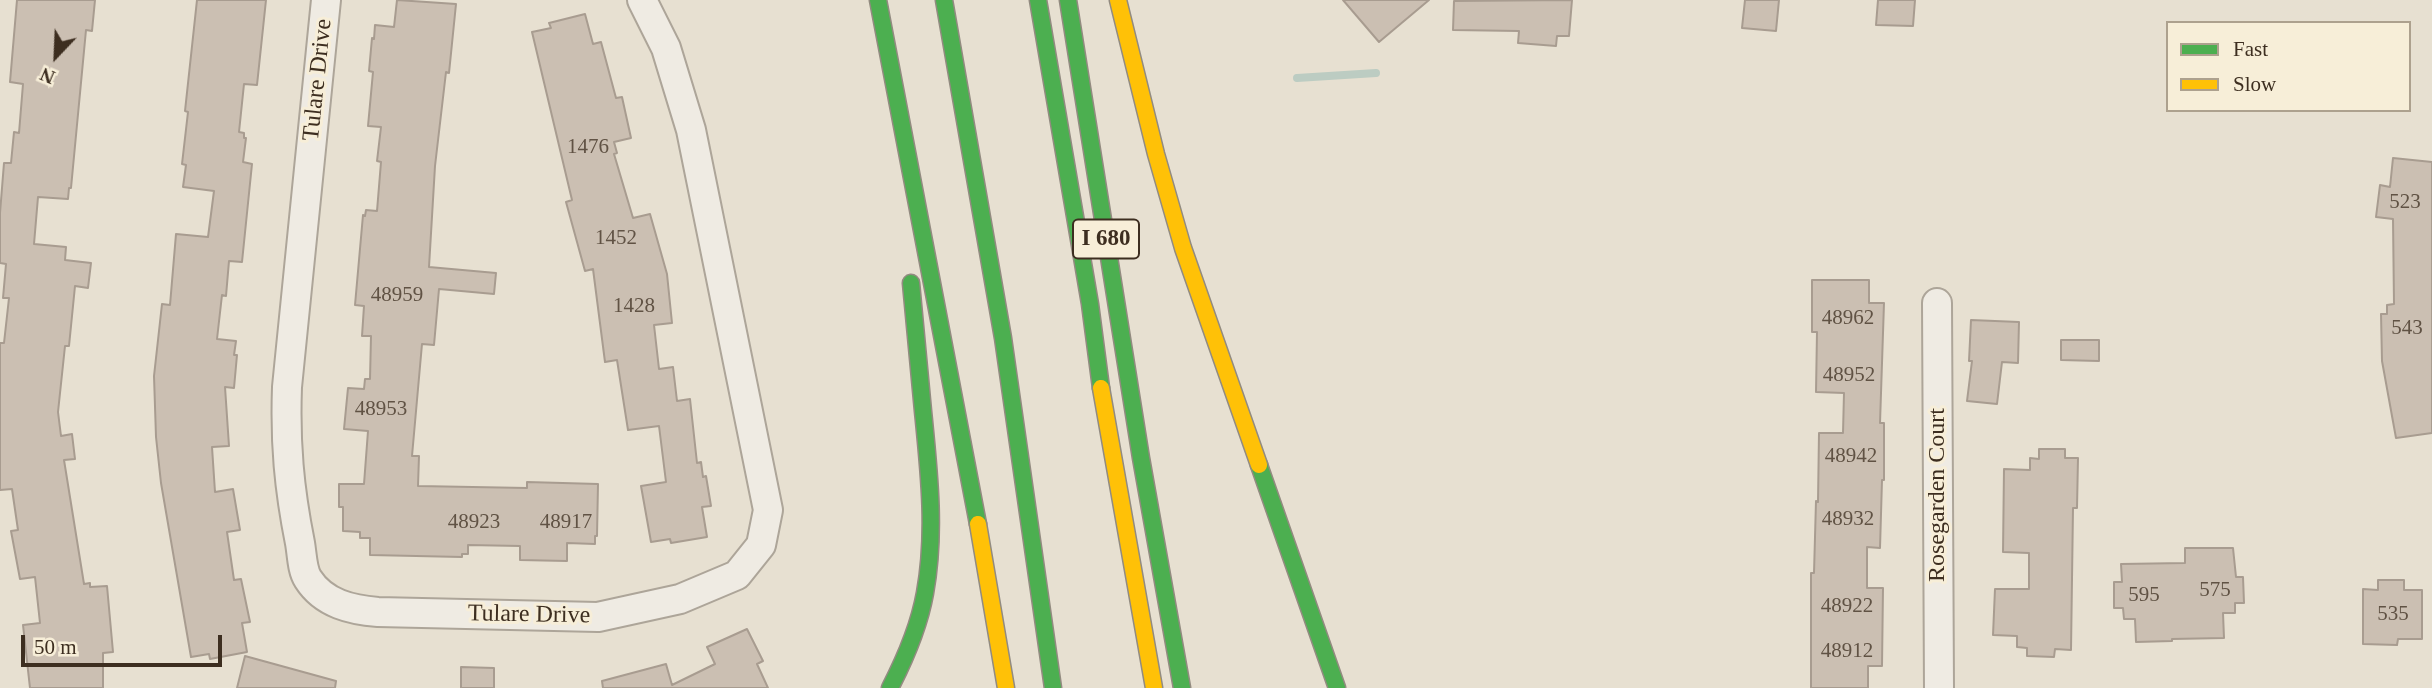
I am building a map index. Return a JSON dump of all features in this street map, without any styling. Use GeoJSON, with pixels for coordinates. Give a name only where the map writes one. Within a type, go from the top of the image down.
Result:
{"type":"FeatureCollection","features":[{"type":"Feature","properties":{"kind":"highway"},"geometry":{"type":"LineString","coordinates":[[878,0],[966,456],[1006,688]]}},
{"type":"Feature","properties":{"kind":"highway"},"geometry":{"type":"LineString","coordinates":[[944,0],[1003,338],[1054,688]]}},
{"type":"Feature","properties":{"kind":"highway","name":"I 680"},"geometry":{"type":"LineString","coordinates":[[1038,0],[1090,304],[1104,410],[1154,688]]}},
{"type":"Feature","properties":{"kind":"highway","name":"I 680"},"geometry":{"type":"LineString","coordinates":[[1068,0],[1141,458],[1182,688]]}},
{"type":"Feature","properties":{"kind":"highway"},"geometry":{"type":"LineString","coordinates":[[1118,0],[1156,154],[1184,248],[1337,688]]}},
{"type":"Feature","properties":{"kind":"highway"},"geometry":{"type":"LineString","coordinates":[[882,24],[905,225]]}},
{"type":"Feature","properties":{"kind":"highway"},"geometry":{"type":"LineString","coordinates":[[890,688],[920,620],[928,588],[932,553],[930,481],[909,265]]}},
{"type":"Feature","properties":{"kind":"street","name":"Tulare Drive"},"geometry":{"type":"LineString","coordinates":[[326,0],[287,387],[286,440],[290,494],[306,578],[320,593],[349,609],[598,617],[680,599],[737,575],[761,545],[768,510],[691,130],[666,48],[642,0]]}},
{"type":"Feature","properties":{"kind":"street","name":"Rosegarden Court"},"geometry":{"type":"LineString","coordinates":[[1937,303],[1939,688]]}},
{"type":"Feature","properties":{"kind":"building"},"geometry":{"type":"Polygon","coordinates":[[[17,0],[95,0],[92,31],[86,30],[71,188],[68,199],[38,197],[34,244],[66,247],[65,260],[91,263],[88,288],[75,286],[58,412],[61,436],[72,434],[75,459],[64,460],[84,584],[90,583],[90,587],[107,586],[113,652],[103,653],[103,688],[30,688],[23,625],[40,623],[35,577],[20,579],[11,531],[18,530],[12,489],[0,490],[0,343],[4,343],[9,298],[3,298],[6,264],[0,263],[0,213],[4,163],[11,163],[14,132],[19,133],[23,84],[10,82],[17,0]]]}},
{"type":"Feature","properties":{"kind":"building"},"geometry":{"type":"Polygon","coordinates":[[[197,0],[266,0],[257,85],[244,84],[239,132],[244,133],[246,138],[243,162],[252,164],[242,262],[229,261],[226,296],[222,295],[217,339],[236,341],[234,388],[225,387],[229,446],[212,447],[215,492],[233,489],[240,530],[227,532],[234,580],[241,579],[250,622],[242,623],[247,652],[210,659],[209,654],[191,657],[161,483],[154,376],[162,304],[170,305],[176,234],[208,237],[214,191],[183,187],[186,165],[182,164],[188,112],[185,111],[197,0]]]}},
{"type":"Feature","properties":{"kind":"building"},"geometry":{"type":"Polygon","coordinates":[[[397,0],[456,4],[435,166],[429,267],[496,273],[494,294],[439,289],[434,345],[422,344],[412,456],[419,456],[418,486],[527,488],[527,482],[598,484],[595,544],[567,543],[567,561],[520,560],[520,546],[468,545],[468,554],[462,554],[462,557],[370,555],[370,538],[360,538],[360,532],[343,531],[339,484],[364,484],[368,431],[344,429],[348,388],[364,389],[365,379],[370,379],[371,336],[362,336],[364,306],[355,305],[363,215],[365,216],[366,210],[377,211],[381,162],[377,161],[381,127],[368,126],[373,72],[369,71],[372,38],[374,39],[375,25],[394,27],[397,0]]]}},
{"type":"Feature","properties":{"kind":"building"},"geometry":{"type":"Polygon","coordinates":[[[1343,0],[1429,0],[1379,42],[1343,0]]]}},
{"type":"Feature","properties":{"kind":"building"},"geometry":{"type":"Polygon","coordinates":[[[1572,0],[1569,36],[1557,36],[1556,46],[1518,43],[1519,31],[1453,30],[1454,1],[1572,0]]]}},
{"type":"Feature","properties":{"kind":"building"},"geometry":{"type":"Polygon","coordinates":[[[1745,0],[1779,0],[1776,31],[1742,28],[1745,0]]]}},
{"type":"Feature","properties":{"kind":"building"},"geometry":{"type":"Polygon","coordinates":[[[1878,0],[1915,0],[1913,26],[1876,25],[1878,0]]]}},
{"type":"Feature","properties":{"kind":"building"},"geometry":{"type":"Polygon","coordinates":[[[585,14],[593,44],[601,42],[616,98],[622,97],[631,138],[614,142],[617,153],[614,154],[633,218],[650,214],[667,274],[672,323],[654,325],[659,369],[673,367],[677,401],[690,399],[697,463],[701,462],[703,477],[706,476],[711,506],[702,507],[707,537],[671,543],[670,539],[651,542],[641,486],[666,482],[659,426],[628,430],[617,360],[605,362],[593,269],[585,271],[566,202],[572,200],[532,32],[551,28],[549,23],[585,14]]]}},
{"type":"Feature","properties":{"kind":"building"},"geometry":{"type":"Polygon","coordinates":[[[2393,158],[2432,162],[2432,433],[2396,438],[2382,361],[2381,314],[2387,314],[2387,305],[2394,304],[2393,219],[2376,217],[2380,185],[2390,187],[2393,158]]]}},
{"type":"Feature","properties":{"kind":"building"},"geometry":{"type":"Polygon","coordinates":[[[1812,280],[1869,280],[1869,303],[1884,303],[1880,423],[1884,423],[1884,480],[1880,548],[1867,547],[1867,588],[1883,588],[1882,666],[1868,666],[1868,688],[1811,688],[1811,573],[1814,573],[1819,433],[1843,433],[1844,393],[1816,392],[1817,332],[1812,332],[1812,280]]]}},
{"type":"Feature","properties":{"kind":"building"},"geometry":{"type":"Polygon","coordinates":[[[1971,320],[2019,322],[2018,363],[2002,362],[1997,404],[1967,401],[1972,361],[1969,361],[1971,320]]]}},
{"type":"Feature","properties":{"kind":"building"},"geometry":{"type":"Polygon","coordinates":[[[2061,340],[2099,340],[2099,361],[2061,360],[2061,340]]]}},
{"type":"Feature","properties":{"kind":"building"},"geometry":{"type":"Polygon","coordinates":[[[2039,449],[2065,449],[2065,458],[2078,458],[2077,508],[2073,508],[2071,650],[2055,649],[2054,657],[2027,656],[2027,648],[2017,647],[2017,636],[1993,635],[1995,589],[2029,589],[2029,553],[2003,552],[2004,469],[2030,470],[2030,458],[2039,459],[2039,449]]]}},
{"type":"Feature","properties":{"kind":"building"},"geometry":{"type":"Polygon","coordinates":[[[2185,548],[2233,548],[2236,577],[2243,577],[2244,603],[2235,603],[2235,613],[2223,613],[2224,638],[2136,642],[2135,619],[2124,619],[2123,608],[2114,608],[2114,582],[2122,582],[2121,564],[2185,563],[2185,548]]]}},
{"type":"Feature","properties":{"kind":"building"},"geometry":{"type":"Polygon","coordinates":[[[2378,580],[2404,580],[2404,590],[2422,590],[2422,639],[2398,639],[2397,645],[2363,644],[2363,589],[2378,590],[2378,580]]]}},
{"type":"Feature","properties":{"kind":"building"},"geometry":{"type":"Polygon","coordinates":[[[747,629],[763,661],[757,664],[768,688],[603,688],[602,681],[666,664],[672,685],[715,664],[707,647],[747,629]]]}},
{"type":"Feature","properties":{"kind":"building"},"geometry":{"type":"Polygon","coordinates":[[[245,656],[336,681],[335,688],[237,688],[245,656]]]}},
{"type":"Feature","properties":{"kind":"building"},"geometry":{"type":"Polygon","coordinates":[[[461,667],[494,668],[494,688],[461,688],[461,667]]]}},
{"type":"Feature","properties":{"kind":"waterway"},"geometry":{"type":"LineString","coordinates":[[1297,78],[1376,73]]}},
{"type":"Feature","properties":{"kind":"traffic: fast"},"geometry":{"type":"LineString","coordinates":[[878,0],[978,524]]}},
{"type":"Feature","properties":{"kind":"traffic: fast"},"geometry":{"type":"LineString","coordinates":[[944,0],[1003,338],[1053,688]]}},
{"type":"Feature","properties":{"kind":"traffic: fast"},"geometry":{"type":"LineString","coordinates":[[1038,0],[1090,304],[1101,388]]}},
{"type":"Feature","properties":{"kind":"traffic: fast"},"geometry":{"type":"LineString","coordinates":[[1068,0],[1141,458],[1182,688]]}},
{"type":"Feature","properties":{"kind":"traffic: fast"},"geometry":{"type":"LineString","coordinates":[[890,688],[916,630],[925,593],[930,548],[929,479],[911,283]]}},
{"type":"Feature","properties":{"kind":"traffic: fast"},"geometry":{"type":"LineString","coordinates":[[1259,465],[1337,688]]}},
{"type":"Feature","properties":{"kind":"traffic: slow"},"geometry":{"type":"LineString","coordinates":[[1118,0],[1156,154],[1183,248],[1259,465]]}},
{"type":"Feature","properties":{"kind":"traffic: slow"},"geometry":{"type":"LineString","coordinates":[[1101,388],[1154,688]]}},
{"type":"Feature","properties":{"kind":"traffic: slow"},"geometry":{"type":"LineString","coordinates":[[978,524],[1006,688]]}}]}
